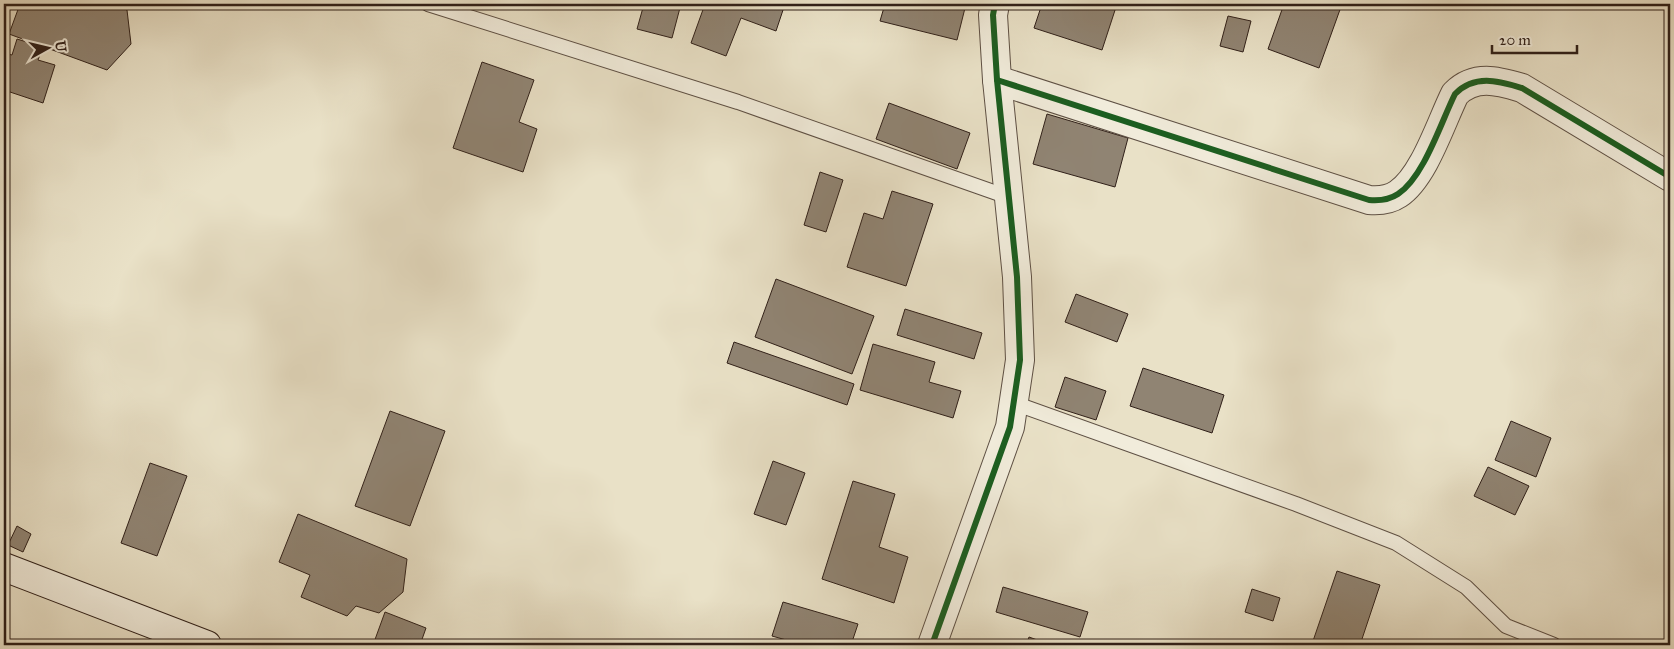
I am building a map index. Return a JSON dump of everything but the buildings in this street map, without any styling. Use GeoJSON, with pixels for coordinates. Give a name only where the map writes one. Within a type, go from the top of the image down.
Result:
{"type":"FeatureCollection","features":[{"type":"Feature","properties":{"kind":"street"},"geometry":{"type":"LineString","coordinates":[[932,645],[1010,427],[1020,360],[1017,277],[997,80],[993,14],[995,4]]}},
{"type":"Feature","properties":{"kind":"street"},"geometry":{"type":"LineString","coordinates":[[997,80],[1369,200],[1381,201],[1399,194],[1412,181],[1427,156],[1455,94],[1462,87],[1483,80],[1501,82],[1522,88],[1670,176]]}},
{"type":"Feature","properties":{"kind":"street"},"geometry":{"type":"LineString","coordinates":[[4,567],[207,645]]}},
{"type":"Feature","properties":{"kind":"lane"},"geometry":{"type":"LineString","coordinates":[[428,4],[738,102],[1008,197]]}},
{"type":"Feature","properties":{"kind":"lane"},"geometry":{"type":"LineString","coordinates":[[1014,403],[1296,504],[1396,543],[1466,587],[1506,626],[1554,645]]}},
{"type":"Feature","properties":{"kind":"cycle path"},"geometry":{"type":"LineString","coordinates":[[932,645],[1010,427],[1020,360],[1017,277],[997,80],[993,15],[995,4]]}},
{"type":"Feature","properties":{"kind":"cycle path"},"geometry":{"type":"LineString","coordinates":[[997,80],[1369,200],[1388,199],[1395,196],[1416,175],[1431,148],[1455,94],[1479,81],[1504,83],[1522,88],[1670,177]]}}]}
